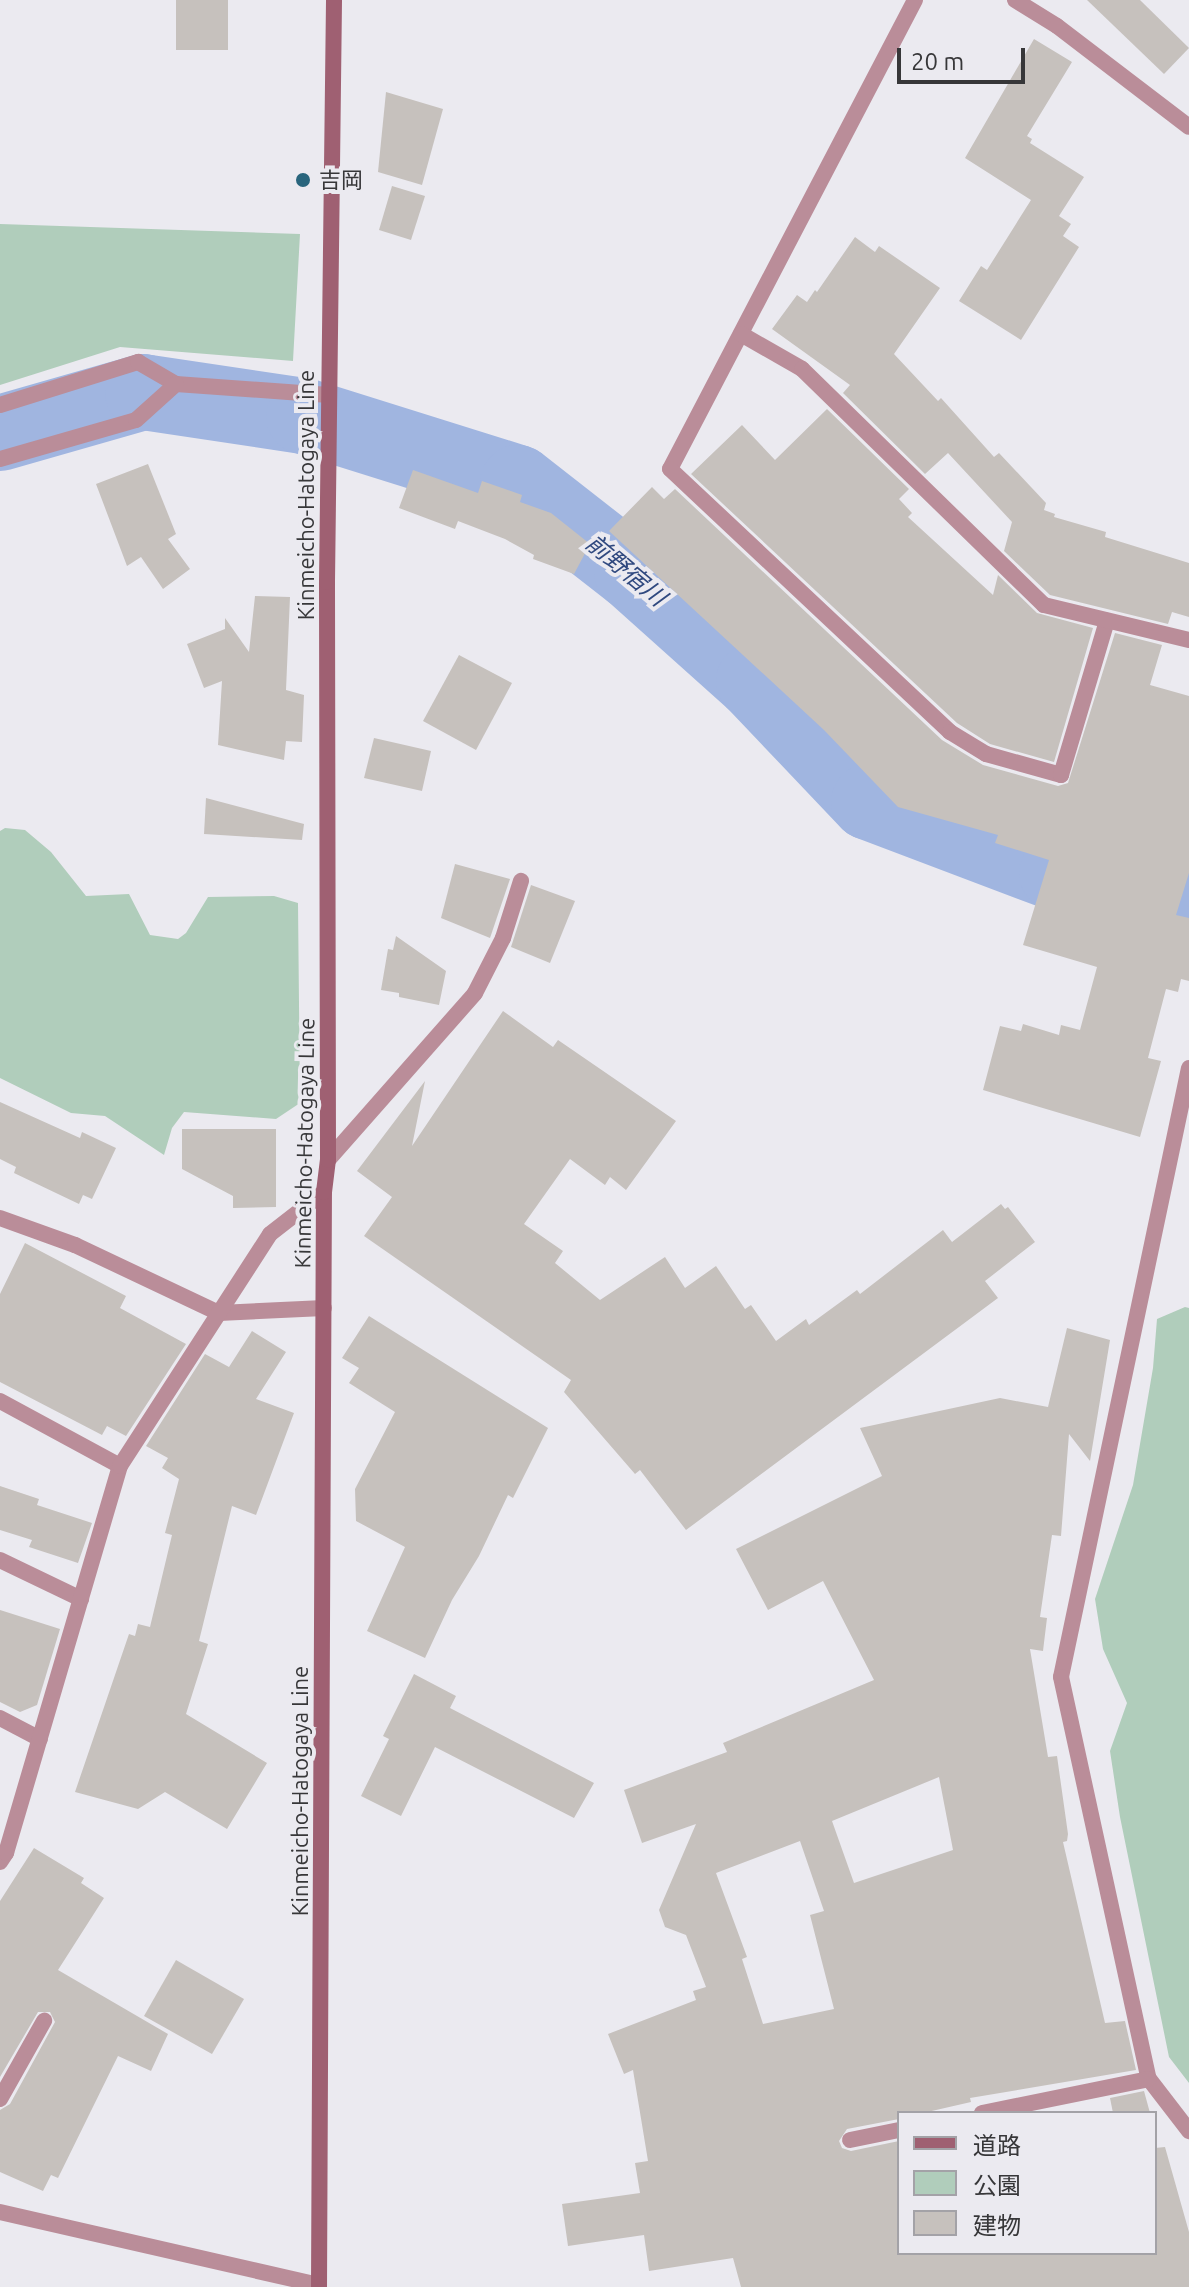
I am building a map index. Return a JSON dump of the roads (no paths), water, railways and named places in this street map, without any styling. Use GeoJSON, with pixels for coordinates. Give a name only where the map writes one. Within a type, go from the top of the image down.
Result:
{"type":"FeatureCollection","features":[{"type":"Feature","properties":{"kind":"main road","name":"Kinmeicho-Hatogaya Line"},"geometry":{"type":"LineString","coordinates":[[319,2286],[324,1192],[328,1160],[327,582],[334,0]]}},
{"type":"Feature","properties":{"kind":"street"},"geometry":{"type":"LineString","coordinates":[[915,0],[670,469],[950,732],[986,754],[1061,775],[1107,621]]}},
{"type":"Feature","properties":{"kind":"street"},"geometry":{"type":"LineString","coordinates":[[1015,0],[1057,26],[1189,127]]}},
{"type":"Feature","properties":{"kind":"street"},"geometry":{"type":"LineString","coordinates":[[741,334],[802,369],[1044,605],[1189,640]]}},
{"type":"Feature","properties":{"kind":"street"},"geometry":{"type":"LineString","coordinates":[[0,405],[138,362],[176,384],[329,396]]}},
{"type":"Feature","properties":{"kind":"street"},"geometry":{"type":"LineString","coordinates":[[0,459],[136,420],[176,384]]}},
{"type":"Feature","properties":{"kind":"street"},"geometry":{"type":"LineString","coordinates":[[328,1160],[475,993],[503,938],[521,881]]}},
{"type":"Feature","properties":{"kind":"street"},"geometry":{"type":"LineString","coordinates":[[1189,1068],[1061,1677],[1149,2079],[1189,2131]]}},
{"type":"Feature","properties":{"kind":"street"},"geometry":{"type":"LineString","coordinates":[[2,1856],[40,1739],[120,1466],[270,1234],[324,1192]]}},
{"type":"Feature","properties":{"kind":"street"},"geometry":{"type":"LineString","coordinates":[[0,1218],[75,1245],[219,1313],[324,1308]]}},
{"type":"Feature","properties":{"kind":"street"},"geometry":{"type":"LineString","coordinates":[[0,1401],[120,1466]]}},
{"type":"Feature","properties":{"kind":"street"},"geometry":{"type":"LineString","coordinates":[[0,1560],[81,1599]]}},
{"type":"Feature","properties":{"kind":"street"},"geometry":{"type":"LineString","coordinates":[[0,1718],[40,1739]]}},
{"type":"Feature","properties":{"kind":"street"},"geometry":{"type":"LineString","coordinates":[[0,2099],[44,2021]]}},
{"type":"Feature","properties":{"kind":"street"},"geometry":{"type":"LineString","coordinates":[[992,2111],[1149,2079]]}},
{"type":"Feature","properties":{"kind":"street"},"geometry":{"type":"LineString","coordinates":[[850,2140],[897,2130]]}},
{"type":"Feature","properties":{"kind":"street"},"geometry":{"type":"LineString","coordinates":[[0,2212],[296,2284],[319,2286]]}},
{"type":"Feature","properties":{"kind":"waterway","name":"前野宿川"},"geometry":{"type":"LineString","coordinates":[[0,433],[143,392],[304,416],[518,483],[632,572],[754,681],[869,802],[1057,873],[1189,906]]}},
{"type":"Feature","properties":{"kind":"place","name":"吉岡"},"geometry":{"type":"Point","coordinates":[303,180]}}]}
